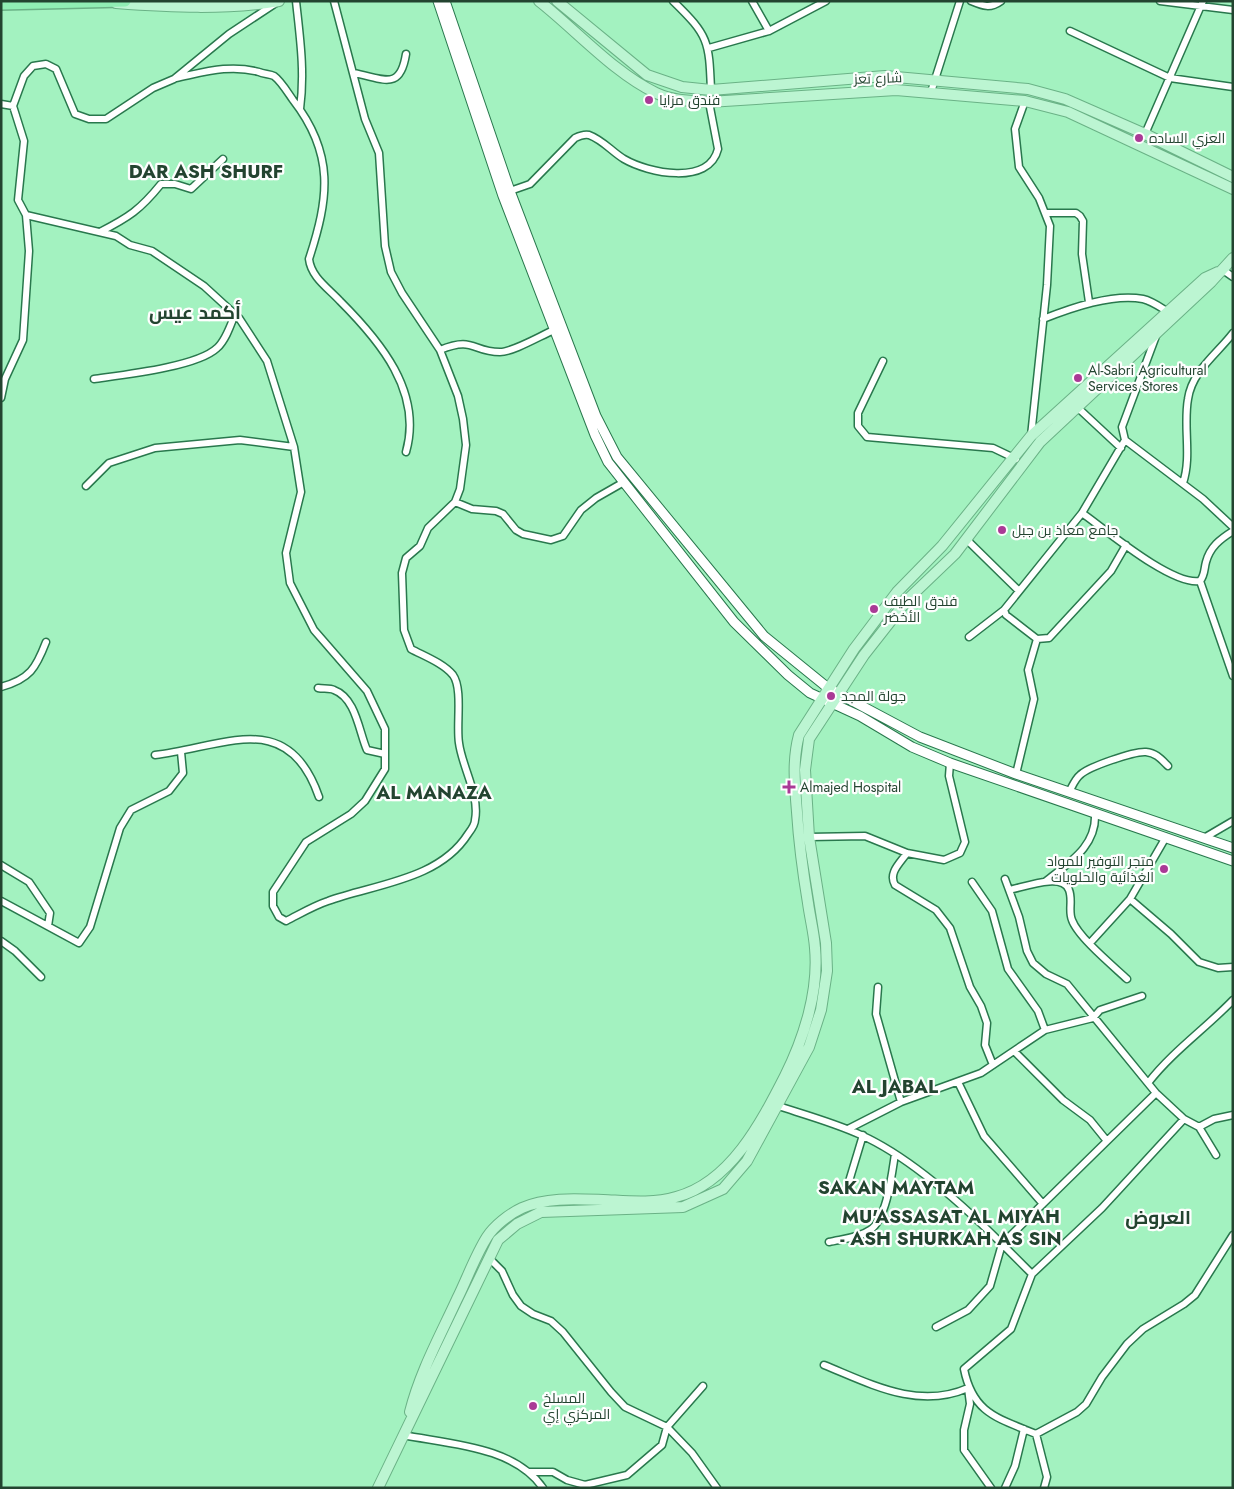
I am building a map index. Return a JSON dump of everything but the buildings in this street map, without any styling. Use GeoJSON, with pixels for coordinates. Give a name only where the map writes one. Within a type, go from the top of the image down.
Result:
{"type":"FeatureCollection","features":[{"type":"Feature","properties":{"kind":"highway"},"geometry":{"type":"LineString","coordinates":[[1,4],[18,2],[120,2]]}},
{"type":"Feature","properties":{"kind":"main road"},"geometry":{"type":"LineString","coordinates":[[120,2],[170,7],[258,4],[279,1]]}},
{"type":"Feature","properties":{"kind":"main road"},"geometry":{"type":"LineString","coordinates":[[438,1],[503,196],[595,435],[608,462],[734,622],[788,675],[821,698],[934,757],[1233,861]]}},
{"type":"Feature","properties":{"kind":"main road"},"geometry":{"type":"LineString","coordinates":[[445,1],[510,191],[596,416],[617,457],[687,545],[764,636],[828,688],[938,745],[1016,774],[1233,848]]}},
{"type":"Feature","properties":{"kind":"main road","name":"شارع تعز"},"geometry":{"type":"LineString","coordinates":[[539,1],[614,64],[657,93],[682,101],[709,102],[896,90],[1025,100],[1068,112],[1233,189]]}},
{"type":"Feature","properties":{"kind":"main road","name":"شارع تعز"},"geometry":{"type":"LineString","coordinates":[[557,1],[569,5],[647,75],[682,87],[711,90],[885,76],[1028,89],[1045,93],[1145,134],[1233,177]]}},
{"type":"Feature","properties":{"kind":"main road"},"geometry":{"type":"LineString","coordinates":[[457,1313],[498,1240],[517,1224],[541,1212],[683,1207],[723,1189],[747,1161],[809,1047],[821,1010],[827,970],[826,943],[809,837],[806,754],[809,739],[864,655],[908,599],[955,554],[1040,442],[1157,333],[1223,270],[1233,258]]}},
{"type":"Feature","properties":{"kind":"main road"},"geometry":{"type":"LineString","coordinates":[[378,1488],[404,1435],[457,1313],[487,1236],[501,1222],[522,1208],[573,1199],[646,1201],[675,1198],[697,1189],[721,1174],[756,1128],[785,1076],[798,1046],[810,1008],[815,974],[815,948],[800,857],[794,770],[795,749],[799,735],[854,649],[897,592],[942,546],[1031,436],[1205,278],[1223,270]]}},
{"type":"Feature","properties":{"kind":"main road"},"geometry":{"type":"LineString","coordinates":[[679,552],[687,545]]}},
{"type":"Feature","properties":{"kind":"main road"},"geometry":{"type":"LineString","coordinates":[[934,757],[938,745]]}},
{"type":"Feature","properties":{"kind":"main road"},"geometry":{"type":"LineString","coordinates":[[1212,853],[1215,842]]}},
{"type":"Feature","properties":{"kind":"street"},"geometry":{"type":"LineString","coordinates":[[174,79],[230,34],[279,1]]}},
{"type":"Feature","properties":{"kind":"street"},"geometry":{"type":"LineString","coordinates":[[296,1],[302,50],[303,86],[300,109]]}},
{"type":"Feature","properties":{"kind":"street"},"geometry":{"type":"LineString","coordinates":[[26,215],[116,236],[130,246],[152,251],[204,286],[235,314],[267,362],[294,447],[302,492],[286,553],[290,583],[314,630],[367,691],[385,729],[385,768],[366,801],[351,814],[306,842],[273,892],[273,906],[280,917],[286,921],[327,901],[418,874],[459,849],[475,821],[475,805],[460,754],[457,729],[458,690],[453,676],[442,666],[411,649],[404,630],[402,573],[406,558],[420,546],[428,528],[455,502],[463,474],[466,445],[458,396],[440,350],[402,293],[391,272],[385,246],[378,153],[366,119],[334,1]]}},
{"type":"Feature","properties":{"kind":"street"},"geometry":{"type":"LineString","coordinates":[[673,1],[694,21],[709,48],[711,90]]}},
{"type":"Feature","properties":{"kind":"street"},"geometry":{"type":"LineString","coordinates":[[752,1],[769,31]]}},
{"type":"Feature","properties":{"kind":"street"},"geometry":{"type":"LineString","coordinates":[[709,48],[769,31],[826,1]]}},
{"type":"Feature","properties":{"kind":"street"},"geometry":{"type":"LineString","coordinates":[[931,92],[960,1]]}},
{"type":"Feature","properties":{"kind":"street"},"geometry":{"type":"LineString","coordinates":[[971,1],[985,7],[993,6],[1001,1]]}},
{"type":"Feature","properties":{"kind":"street"},"geometry":{"type":"LineString","coordinates":[[1160,1],[1201,4],[1233,10]]}},
{"type":"Feature","properties":{"kind":"street"},"geometry":{"type":"LineString","coordinates":[[1145,134],[1201,4]]}},
{"type":"Feature","properties":{"kind":"street"},"geometry":{"type":"LineString","coordinates":[[1070,31],[1170,78],[1233,88]]}},
{"type":"Feature","properties":{"kind":"street"},"geometry":{"type":"LineString","coordinates":[[353,73],[394,80],[404,70],[406,54]]}},
{"type":"Feature","properties":{"kind":"street"},"geometry":{"type":"LineString","coordinates":[[1,398],[5,379],[23,340],[29,251],[26,215],[18,200],[24,141],[14,106],[24,76],[33,66],[46,64],[56,69],[75,114],[90,119],[106,119],[153,88],[174,79],[223,67],[250,70],[274,76],[310,125],[320,154],[325,179],[325,202],[309,259],[310,267],[318,280],[375,337],[396,370],[407,401],[409,422],[406,452]]}},
{"type":"Feature","properties":{"kind":"street"},"geometry":{"type":"LineString","coordinates":[[1025,100],[1015,129],[1020,167],[1050,226],[1031,436]]}},
{"type":"Feature","properties":{"kind":"street"},"geometry":{"type":"LineString","coordinates":[[510,191],[530,184],[575,138],[588,134],[623,159],[644,170],[676,174],[695,171],[710,163],[716,156],[718,149],[709,102]]}},
{"type":"Feature","properties":{"kind":"street"},"geometry":{"type":"LineString","coordinates":[[1,104],[14,106]]}},
{"type":"Feature","properties":{"kind":"street"},"geometry":{"type":"LineString","coordinates":[[100,232],[144,206],[161,184],[176,184],[191,189],[223,159]]}},
{"type":"Feature","properties":{"kind":"street"},"geometry":{"type":"LineString","coordinates":[[1045,213],[1076,213],[1080,216],[1082,221],[1082,254],[1090,302]]}},
{"type":"Feature","properties":{"kind":"street"},"geometry":{"type":"LineString","coordinates":[[1223,270],[1233,277]]}},
{"type":"Feature","properties":{"kind":"street"},"geometry":{"type":"LineString","coordinates":[[1043,319],[1090,302],[1143,299],[1168,312]]}},
{"type":"Feature","properties":{"kind":"street"},"geometry":{"type":"LineString","coordinates":[[94,379],[152,370],[198,358],[217,348],[235,314]]}},
{"type":"Feature","properties":{"kind":"street"},"geometry":{"type":"LineString","coordinates":[[440,350],[457,343],[473,344],[487,351],[502,352],[554,330]]}},
{"type":"Feature","properties":{"kind":"street"},"geometry":{"type":"LineString","coordinates":[[969,637],[1004,610],[1018,590],[1082,513],[1125,440],[1122,427],[1157,333]]}},
{"type":"Feature","properties":{"kind":"street"},"geometry":{"type":"LineString","coordinates":[[1183,483],[1187,471],[1188,398],[1204,364],[1219,351],[1233,333]]}},
{"type":"Feature","properties":{"kind":"street"},"geometry":{"type":"LineString","coordinates":[[883,361],[858,414],[858,426],[868,437],[993,448],[1013,457],[1023,465]]}},
{"type":"Feature","properties":{"kind":"street"},"geometry":{"type":"LineString","coordinates":[[1077,408],[1121,448]]}},
{"type":"Feature","properties":{"kind":"street"},"geometry":{"type":"LineString","coordinates":[[86,486],[109,463],[155,448],[240,440],[294,447]]}},
{"type":"Feature","properties":{"kind":"street"},"geometry":{"type":"LineString","coordinates":[[1125,440],[1183,483],[1233,527]]}},
{"type":"Feature","properties":{"kind":"street"},"geometry":{"type":"LineString","coordinates":[[455,502],[472,509],[496,510],[503,514],[516,530],[523,534],[551,540],[563,536],[581,510],[596,498],[624,482]]}},
{"type":"Feature","properties":{"kind":"street"},"geometry":{"type":"LineString","coordinates":[[1082,513],[1163,571],[1194,582],[1200,582]]}},
{"type":"Feature","properties":{"kind":"street"},"geometry":{"type":"LineString","coordinates":[[1233,531],[1220,539],[1212,548],[1200,582],[1233,676]]}},
{"type":"Feature","properties":{"kind":"street"},"geometry":{"type":"LineString","coordinates":[[966,539],[1018,590]]}},
{"type":"Feature","properties":{"kind":"street"},"geometry":{"type":"LineString","coordinates":[[1004,610],[1006,614],[1038,639],[1049,638],[1111,571],[1126,545]]}},
{"type":"Feature","properties":{"kind":"street"},"geometry":{"type":"LineString","coordinates":[[1016,774],[1034,699],[1028,670],[1038,639]]}},
{"type":"Feature","properties":{"kind":"street"},"geometry":{"type":"LineString","coordinates":[[1,687],[25,678],[36,666],[46,642]]}},
{"type":"Feature","properties":{"kind":"street"},"geometry":{"type":"LineString","coordinates":[[318,688],[334,690],[346,700],[359,725],[367,750],[385,754]]}},
{"type":"Feature","properties":{"kind":"street"},"geometry":{"type":"LineString","coordinates":[[155,755],[181,752],[235,739],[272,741],[296,755],[313,778],[320,797]]}},
{"type":"Feature","properties":{"kind":"street"},"geometry":{"type":"LineString","coordinates":[[1,901],[80,943],[90,927],[120,828],[131,810],[168,791],[183,773],[181,752]]}},
{"type":"Feature","properties":{"kind":"street"},"geometry":{"type":"LineString","coordinates":[[1069,792],[1080,775],[1086,771],[1137,752],[1157,755],[1168,766]]}},
{"type":"Feature","properties":{"kind":"street"},"geometry":{"type":"LineString","coordinates":[[809,837],[865,836],[907,853],[944,860],[960,853],[966,842],[949,776],[950,763]]}},
{"type":"Feature","properties":{"kind":"street"},"geometry":{"type":"LineString","coordinates":[[1043,883],[1070,862],[1091,839],[1096,826],[1095,813]]}},
{"type":"Feature","properties":{"kind":"street"},"geometry":{"type":"LineString","coordinates":[[1204,838],[1233,821]]}},
{"type":"Feature","properties":{"kind":"street"},"geometry":{"type":"LineString","coordinates":[[1090,943],[1130,899],[1166,837]]}},
{"type":"Feature","properties":{"kind":"street"},"geometry":{"type":"LineString","coordinates":[[907,853],[894,870],[892,881],[895,885],[936,910],[950,928],[970,987],[981,1006],[986,1023],[985,1045],[993,1065]]}},
{"type":"Feature","properties":{"kind":"street"},"geometry":{"type":"LineString","coordinates":[[1,866],[29,882],[50,913],[48,926]]}},
{"type":"Feature","properties":{"kind":"street"},"geometry":{"type":"LineString","coordinates":[[1005,879],[1027,950],[1033,963],[1046,974],[1067,984],[1093,1018],[1156,1092],[1184,1119],[1199,1127],[1216,1155]]}},
{"type":"Feature","properties":{"kind":"street"},"geometry":{"type":"LineString","coordinates":[[1009,890],[1055,880],[1069,888],[1072,921],[1090,943],[1127,979]]}},
{"type":"Feature","properties":{"kind":"street"},"geometry":{"type":"LineString","coordinates":[[972,882],[992,911],[1008,969],[1038,1011],[1046,1030]]}},
{"type":"Feature","properties":{"kind":"street"},"geometry":{"type":"LineString","coordinates":[[1130,899],[1171,934],[1199,962],[1218,968],[1233,967]]}},
{"type":"Feature","properties":{"kind":"street"},"geometry":{"type":"LineString","coordinates":[[1,941],[15,951],[41,977]]}},
{"type":"Feature","properties":{"kind":"street"},"geometry":{"type":"LineString","coordinates":[[878,987],[876,1014],[901,1102]]}},
{"type":"Feature","properties":{"kind":"street"},"geometry":{"type":"LineString","coordinates":[[848,1129],[901,1102],[958,1082],[993,1065],[1046,1030],[1093,1018],[1100,1010],[1142,996]]}},
{"type":"Feature","properties":{"kind":"street"},"geometry":{"type":"LineString","coordinates":[[1148,1083],[1166,1059],[1212,1021],[1233,1000]]}},
{"type":"Feature","properties":{"kind":"street"},"geometry":{"type":"LineString","coordinates":[[1014,1051],[1063,1100],[1090,1120],[1108,1141]]}},
{"type":"Feature","properties":{"kind":"street"},"geometry":{"type":"LineString","coordinates":[[958,1082],[984,1136],[1043,1204]]}},
{"type":"Feature","properties":{"kind":"street"},"geometry":{"type":"LineString","coordinates":[[936,1327],[968,1310],[990,1286],[1002,1244],[1156,1092]]}},
{"type":"Feature","properties":{"kind":"street"},"geometry":{"type":"LineString","coordinates":[[778,1106],[848,1129],[895,1154],[960,1204],[1032,1274]]}},
{"type":"Feature","properties":{"kind":"street"},"geometry":{"type":"LineString","coordinates":[[1199,1127],[1214,1119],[1233,1115]]}},
{"type":"Feature","properties":{"kind":"street"},"geometry":{"type":"LineString","coordinates":[[991,1488],[964,1450],[964,1430],[970,1404],[964,1369],[1011,1329],[1032,1274],[1102,1208],[1184,1119]]}},
{"type":"Feature","properties":{"kind":"street"},"geometry":{"type":"LineString","coordinates":[[847,1188],[863,1136]]}},
{"type":"Feature","properties":{"kind":"street"},"geometry":{"type":"LineString","coordinates":[[829,1242],[862,1234],[874,1227],[887,1203],[895,1154]]}},
{"type":"Feature","properties":{"kind":"street"},"geometry":{"type":"LineString","coordinates":[[1036,1434],[1077,1412],[1086,1404],[1102,1377],[1127,1344],[1143,1329],[1184,1304],[1195,1295],[1233,1236]]}},
{"type":"Feature","properties":{"kind":"street"},"geometry":{"type":"LineString","coordinates":[[489,1258],[502,1271],[513,1295],[521,1306],[533,1314],[551,1321],[625,1407],[667,1427],[692,1453],[717,1488]]}},
{"type":"Feature","properties":{"kind":"street"},"geometry":{"type":"LineString","coordinates":[[824,1366],[897,1394],[925,1398],[954,1394],[968,1388]]}},
{"type":"Feature","properties":{"kind":"street"},"geometry":{"type":"LineString","coordinates":[[528,1472],[553,1472],[567,1480],[586,1485],[627,1475],[650,1457],[662,1444],[667,1427],[703,1386]]}},
{"type":"Feature","properties":{"kind":"street"},"geometry":{"type":"LineString","coordinates":[[968,1388],[984,1410],[1036,1434],[1047,1478],[1044,1488]]}},
{"type":"Feature","properties":{"kind":"street"},"geometry":{"type":"LineString","coordinates":[[1005,1488],[1015,1466],[1024,1428]]}},
{"type":"Feature","properties":{"kind":"street"},"geometry":{"type":"LineString","coordinates":[[404,1435],[478,1449],[505,1459],[528,1472],[543,1488]]}},
{"type":"Feature","properties":{"kind":"place","name":"فندق مزايا"},"geometry":{"type":"Point","coordinates":[649,100]}},
{"type":"Feature","properties":{"kind":"place","name":"العزي الساده"},"geometry":{"type":"Point","coordinates":[1139,138]}},
{"type":"Feature","properties":{"kind":"place","name":"Al-Sabri Agricultural Services Stores"},"geometry":{"type":"Point","coordinates":[1078,378]}},
{"type":"Feature","properties":{"kind":"place","name":"جامع معاذ بن جبل"},"geometry":{"type":"Point","coordinates":[1002,530]}},
{"type":"Feature","properties":{"kind":"place","name":"فندق الطيف الأخضر"},"geometry":{"type":"Point","coordinates":[874,609]}},
{"type":"Feature","properties":{"kind":"place","name":"جولة المجد"},"geometry":{"type":"Point","coordinates":[831,696]}},
{"type":"Feature","properties":{"kind":"place","name":"Almajed Hospital"},"geometry":{"type":"Point","coordinates":[789,787]}},
{"type":"Feature","properties":{"kind":"place","name":"متجر التوفير للمواد الغذائية والحلويات"},"geometry":{"type":"Point","coordinates":[1164,869]}},
{"type":"Feature","properties":{"kind":"place","name":"المسلخ المركزي إي"},"geometry":{"type":"Point","coordinates":[533,1406]}},
{"type":"Feature","properties":{"kind":"district","name":"DAR ASH SHURF"},"geometry":{"type":"Point","coordinates":[206,171]}},
{"type":"Feature","properties":{"kind":"district","name":"أكمد عيس"},"geometry":{"type":"Point","coordinates":[195,312]}},
{"type":"Feature","properties":{"kind":"district","name":"AL MANAZA"},"geometry":{"type":"Point","coordinates":[434,792]}},
{"type":"Feature","properties":{"kind":"district","name":"AL JABAL"},"geometry":{"type":"Point","coordinates":[895,1086]}},
{"type":"Feature","properties":{"kind":"district","name":"SAKAN MAYTAM"},"geometry":{"type":"Point","coordinates":[896,1187]}},
{"type":"Feature","properties":{"kind":"district","name":"العروض"},"geometry":{"type":"Point","coordinates":[1158,1217]}},
{"type":"Feature","properties":{"kind":"district","name":"MU'ASSASAT AL MIYAH - ASH SHURKAH AS SIN"},"geometry":{"type":"Point","coordinates":[951,1227]}}]}
